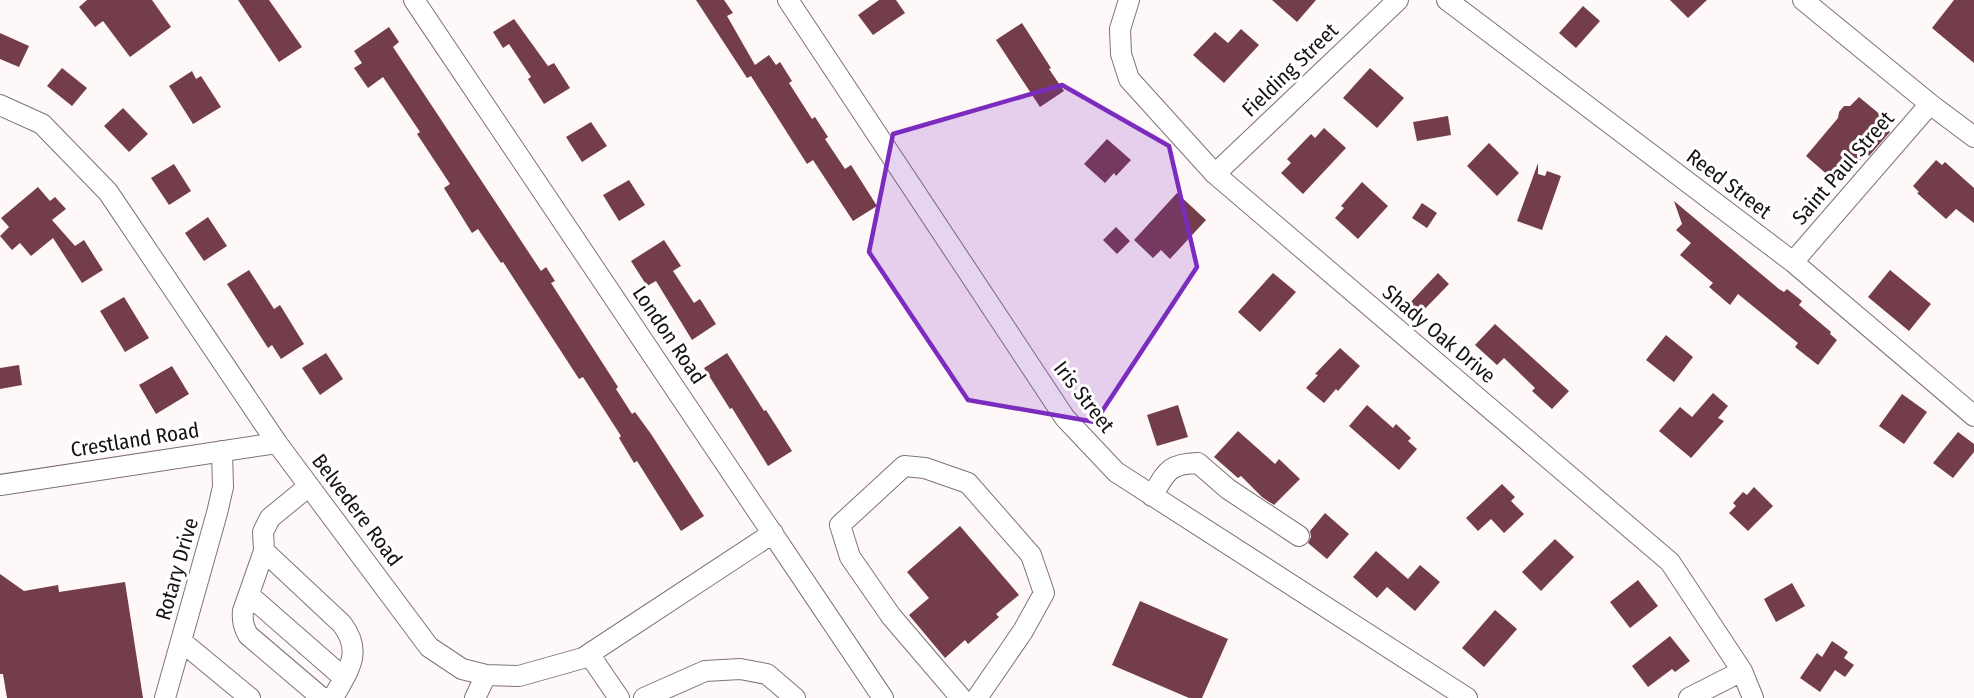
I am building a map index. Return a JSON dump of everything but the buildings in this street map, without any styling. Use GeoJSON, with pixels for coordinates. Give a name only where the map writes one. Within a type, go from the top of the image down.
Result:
{"type":"FeatureCollection","features":[{"type":"Feature","properties":{"kind":"street","name":"London Road"},"geometry":{"type":"LineString","coordinates":[[414,0],[883,698]]}},
{"type":"Feature","properties":{"kind":"street","name":"Iris Street"},"geometry":{"type":"LineString","coordinates":[[789,0],[1065,418],[1116,472],[1467,698]]}},
{"type":"Feature","properties":{"kind":"street","name":"Shady Oak Drive"},"geometry":{"type":"LineString","coordinates":[[1129,0],[1120,29],[1121,54],[1129,79],[1215,174],[1670,562],[1743,671],[1754,698]]}},
{"type":"Feature","properties":{"kind":"street","name":"Fielding Street"},"geometry":{"type":"LineString","coordinates":[[1215,174],[1398,0]]}},
{"type":"Feature","properties":{"kind":"street","name":"Reed Street"},"geometry":{"type":"LineString","coordinates":[[1447,0],[1793,262],[1974,416]]}},
{"type":"Feature","properties":{"kind":"street"},"geometry":{"type":"LineString","coordinates":[[1803,0],[1974,137]]}},
{"type":"Feature","properties":{"kind":"street","name":"Saint Paul Street"},"geometry":{"type":"LineString","coordinates":[[1793,262],[1930,104]]}},
{"type":"Feature","properties":{"kind":"street","name":"Belvedere Road"},"geometry":{"type":"LineString","coordinates":[[0,105],[42,124],[108,192],[277,443],[429,647],[462,669],[486,675],[519,676],[583,658],[773,533]]}},
{"type":"Feature","properties":{"kind":"street","name":"Crestland Road"},"geometry":{"type":"LineString","coordinates":[[0,485],[277,443]]}},
{"type":"Feature","properties":{"kind":"street","name":"Rotary Drive"},"geometry":{"type":"LineString","coordinates":[[165,698],[223,487],[222,451]]}},
{"type":"Feature","properties":{"kind":"street"},"geometry":{"type":"LineString","coordinates":[[1152,496],[1166,472],[1179,464],[1198,463],[1227,489],[1299,536]]}},
{"type":"Feature","properties":{"kind":"street"},"geometry":{"type":"LineString","coordinates":[[961,698],[891,616],[850,557],[840,525],[904,466],[925,468],[968,483],[1031,555],[1044,593],[1023,631],[977,698]]}},
{"type":"Feature","properties":{"kind":"street"},"geometry":{"type":"LineString","coordinates":[[264,551],[342,624],[351,636],[353,658],[344,678],[330,698],[249,635],[242,619],[264,551],[263,532],[270,518],[309,486]]}},
{"type":"Feature","properties":{"kind":"street"},"geometry":{"type":"LineString","coordinates":[[249,595],[344,678]]}},
{"type":"Feature","properties":{"kind":"street"},"geometry":{"type":"LineString","coordinates":[[181,641],[250,698]]}},
{"type":"Feature","properties":{"kind":"street"},"geometry":{"type":"LineString","coordinates":[[589,654],[619,698]]}},
{"type":"Feature","properties":{"kind":"street"},"geometry":{"type":"LineString","coordinates":[[644,698],[705,671],[740,669],[767,674],[795,698]]}},
{"type":"Feature","properties":{"kind":"street"},"geometry":{"type":"LineString","coordinates":[[1690,698],[1743,671]]}},
{"type":"Feature","properties":{"kind":"street"},"geometry":{"type":"LineString","coordinates":[[475,698],[486,675]]}},
{"type":"Feature","properties":{"kind":"highlighted area"},"geometry":{"type":"Polygon","coordinates":[[[1062,85],[1169,146],[1197,267],[1095,422],[968,400],[869,252],[893,134],[1062,85]]]}}]}
